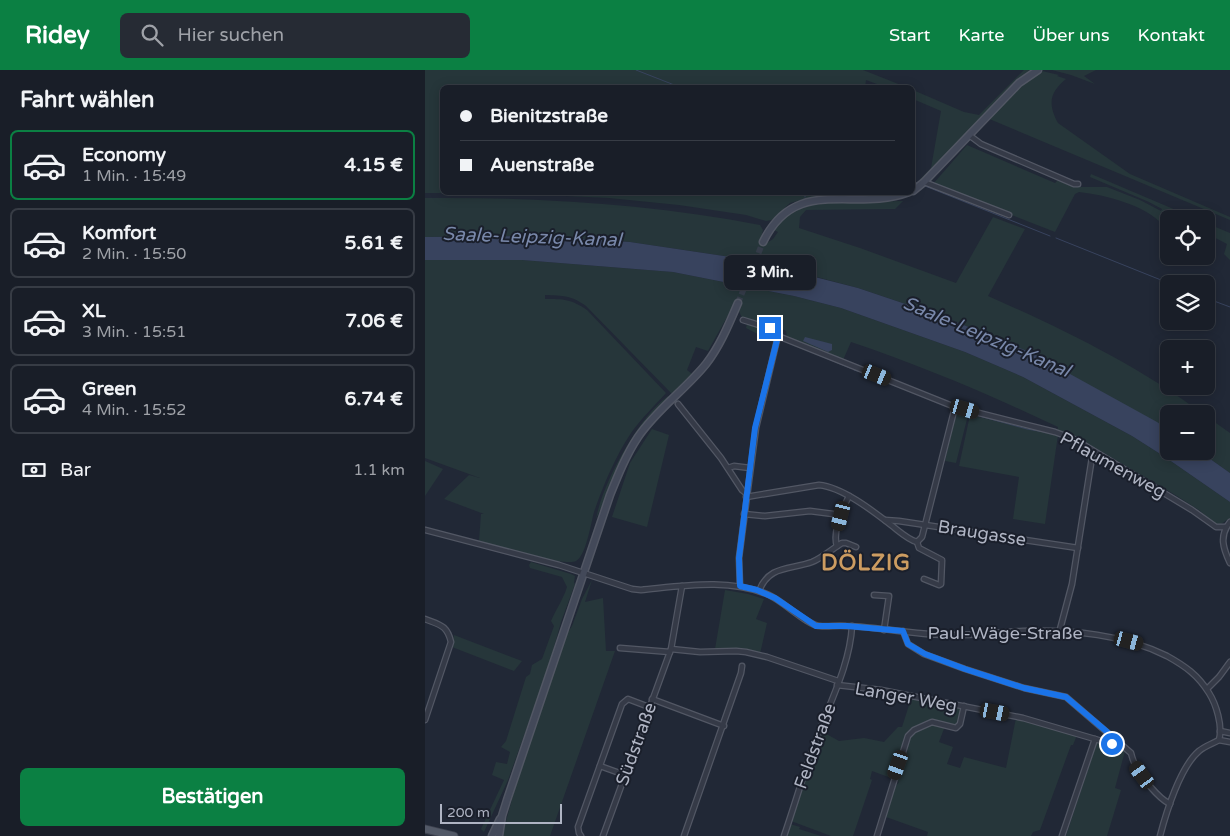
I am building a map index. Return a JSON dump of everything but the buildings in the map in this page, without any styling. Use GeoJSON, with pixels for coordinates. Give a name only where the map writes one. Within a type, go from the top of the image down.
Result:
{"type":"FeatureCollection","features":[{"type":"Feature","properties":{"kind":"main road"},"geometry":{"type":"LineString","coordinates":[[425,830],[440,836]]}},
{"type":"Feature","properties":{"kind":"main road"},"geometry":{"type":"LineString","coordinates":[[425,830],[453,836]]}},
{"type":"Feature","properties":{"kind":"street"},"geometry":{"type":"LineString","coordinates":[[915,189],[1019,83],[1038,70]]}},
{"type":"Feature","properties":{"kind":"street"},"geometry":{"type":"LineString","coordinates":[[969,134],[981,144],[1074,184],[1078,184]]}},
{"type":"Feature","properties":{"kind":"street"},"geometry":{"type":"LineString","coordinates":[[924,182],[1009,215]]}},
{"type":"Feature","properties":{"kind":"street"},"geometry":{"type":"LineString","coordinates":[[763,242],[771,225],[780,216],[801,204],[822,200],[887,198],[898,195]]}},
{"type":"Feature","properties":{"kind":"street"},"geometry":{"type":"LineString","coordinates":[[488,836],[495,834],[502,816],[610,495],[627,455],[653,418],[692,380],[715,351],[738,303]]}},
{"type":"Feature","properties":{"kind":"street","name":"Pflaumenweg"},"geometry":{"type":"LineString","coordinates":[[743,320],[772,329],[778,336],[955,407],[1063,434],[1192,510],[1216,527],[1223,538]]}},
{"type":"Feature","properties":{"kind":"street"},"geometry":{"type":"LineString","coordinates":[[740,586],[739,558],[755,428],[778,336]]}},
{"type":"Feature","properties":{"kind":"street"},"geometry":{"type":"LineString","coordinates":[[678,404],[747,495]]}},
{"type":"Feature","properties":{"kind":"street"},"geometry":{"type":"LineString","coordinates":[[925,580],[941,584],[942,560],[919,548],[917,542],[921,540],[955,407]]}},
{"type":"Feature","properties":{"kind":"street"},"geometry":{"type":"LineString","coordinates":[[1059,632],[1073,584],[1093,451]]}},
{"type":"Feature","properties":{"kind":"street"},"geometry":{"type":"LineString","coordinates":[[728,468],[734,466],[750,468]]}},
{"type":"Feature","properties":{"kind":"street","name":"Braugasse"},"geometry":{"type":"LineString","coordinates":[[747,495],[819,486],[833,488],[849,496],[917,542]]}},
{"type":"Feature","properties":{"kind":"street"},"geometry":{"type":"LineString","coordinates":[[837,546],[836,534],[849,496]]}},
{"type":"Feature","properties":{"kind":"street"},"geometry":{"type":"LineString","coordinates":[[744,514],[765,516],[810,511],[841,516]]}},
{"type":"Feature","properties":{"kind":"street","name":"Braugasse"},"geometry":{"type":"LineString","coordinates":[[885,520],[1078,548]]}},
{"type":"Feature","properties":{"kind":"street"},"geometry":{"type":"LineString","coordinates":[[1230,522],[1226,527],[1223,538],[1224,550],[1230,563]]}},
{"type":"Feature","properties":{"kind":"street"},"geometry":{"type":"LineString","coordinates":[[1216,527],[1226,527]]}},
{"type":"Feature","properties":{"kind":"street","name":"Paul-Wäge-Straße"},"geometry":{"type":"LineString","coordinates":[[425,530],[636,589],[681,586],[740,586],[759,591],[780,601],[816,626],[853,626],[955,636],[1024,631],[1108,636],[1149,647],[1184,665],[1195,673],[1207,689],[1215,706],[1220,731],[1219,740]]}},
{"type":"Feature","properties":{"kind":"street"},"geometry":{"type":"LineString","coordinates":[[759,591],[768,576],[787,567],[814,561],[837,546],[846,543],[856,547]]}},
{"type":"Feature","properties":{"kind":"street","name":"Südstraße"},"geometry":{"type":"LineString","coordinates":[[603,836],[670,651],[681,586]]}},
{"type":"Feature","properties":{"kind":"street"},"geometry":{"type":"LineString","coordinates":[[874,595],[889,596],[884,630]]}},
{"type":"Feature","properties":{"kind":"street"},"geometry":{"type":"LineString","coordinates":[[425,619],[443,626],[449,633],[451,642],[425,720]]}},
{"type":"Feature","properties":{"kind":"street","name":"Feldstraße"},"geometry":{"type":"LineString","coordinates":[[784,836],[816,740],[838,683],[853,626]]}},
{"type":"Feature","properties":{"kind":"street"},"geometry":{"type":"LineString","coordinates":[[903,631],[908,644],[929,656],[1006,682],[1066,697],[1131,753],[1135,766],[1148,784],[1164,800],[1171,804]]}},
{"type":"Feature","properties":{"kind":"street"},"geometry":{"type":"LineString","coordinates":[[619,648],[670,651]]}},
{"type":"Feature","properties":{"kind":"street","name":"Langer Weg"},"geometry":{"type":"LineString","coordinates":[[670,651],[735,650],[746,652],[767,657],[838,683],[1023,718],[1095,740],[1112,744],[1119,742]]}},
{"type":"Feature","properties":{"kind":"street"},"geometry":{"type":"LineString","coordinates":[[1207,689],[1230,662]]}},
{"type":"Feature","properties":{"kind":"street"},"geometry":{"type":"LineString","coordinates":[[684,836],[724,726],[742,666]]}},
{"type":"Feature","properties":{"kind":"street"},"geometry":{"type":"LineString","coordinates":[[581,836],[578,827],[625,700],[649,707]]}},
{"type":"Feature","properties":{"kind":"street"},"geometry":{"type":"LineString","coordinates":[[652,700],[724,726]]}},
{"type":"Feature","properties":{"kind":"street"},"geometry":{"type":"LineString","coordinates":[[877,836],[907,739],[914,730],[932,722],[956,728],[960,724],[964,706]]}},
{"type":"Feature","properties":{"kind":"street"},"geometry":{"type":"LineString","coordinates":[[1220,731],[1230,733]]}},
{"type":"Feature","properties":{"kind":"street"},"geometry":{"type":"LineString","coordinates":[[1062,836],[1095,740]]}},
{"type":"Feature","properties":{"kind":"street"},"geometry":{"type":"LineString","coordinates":[[1160,836],[1181,776],[1190,761],[1199,751],[1219,740],[1230,742]]}},
{"type":"Feature","properties":{"kind":"street"},"geometry":{"type":"LineString","coordinates":[[600,766],[625,775]]}},
{"type":"Feature","properties":{"kind":"shaded area"},"geometry":{"type":"Polygon","coordinates":[[[425,70],[863,70],[901,85],[880,85],[866,80],[865,85],[440,85],[440,193],[425,193],[425,70]]]}},
{"type":"Feature","properties":{"kind":"shaded area"},"geometry":{"type":"Polygon","coordinates":[[[1024,70],[1030,70],[1009,88],[923,180],[920,179],[931,168],[941,111],[915,100],[915,91],[964,112],[979,115],[1024,70]]]}},
{"type":"Feature","properties":{"kind":"shaded area"},"geometry":{"type":"Polygon","coordinates":[[[1052,70],[1096,70],[1084,76],[1095,84],[1071,75],[1052,70]]]}},
{"type":"Feature","properties":{"kind":"shaded area"},"geometry":{"type":"Polygon","coordinates":[[[1042,71],[1059,75],[1057,76],[1066,79],[1056,89],[1052,99],[1053,110],[1058,123],[1130,174],[1214,210],[1206,210],[987,118],[1020,87],[1042,71]]]}},
{"type":"Feature","properties":{"kind":"shaded area"},"geometry":{"type":"Polygon","coordinates":[[[967,145],[1055,183],[1058,180],[1076,187],[1107,187],[1140,200],[1160,210],[1160,222],[1146,212],[1124,202],[1079,192],[1075,194],[1055,232],[933,184],[967,145]]]}},
{"type":"Feature","properties":{"kind":"shaded area"},"geometry":{"type":"Polygon","coordinates":[[[1091,174],[1176,210],[1162,210],[1149,202],[1090,177],[1091,174]]]}},
{"type":"Feature","properties":{"kind":"shaded area"},"geometry":{"type":"Polygon","coordinates":[[[545,195],[880,195],[809,198],[790,203],[772,220],[766,221],[746,215],[679,205],[609,198],[545,195]]]}},
{"type":"Feature","properties":{"kind":"shaded area"},"geometry":{"type":"Polygon","coordinates":[[[425,198],[593,203],[677,212],[760,225],[763,230],[760,242],[767,243],[778,232],[772,229],[792,211],[823,202],[903,201],[895,209],[806,210],[800,217],[799,228],[956,283],[993,217],[1025,229],[988,296],[1044,321],[1099,349],[1160,385],[1160,395],[1176,395],[1190,405],[1160,405],[1160,425],[1031,353],[944,317],[858,288],[744,259],[630,242],[541,236],[425,237],[425,198]]]}},
{"type":"Feature","properties":{"kind":"shaded area"},"geometry":{"type":"Polygon","coordinates":[[[1215,211],[1230,217],[1230,220],[1215,214],[1215,211]]]}},
{"type":"Feature","properties":{"kind":"shaded area"},"geometry":{"type":"Polygon","coordinates":[[[1215,227],[1230,233],[1230,260],[1224,254],[1227,244],[1215,238],[1215,227]]]}},
{"type":"Feature","properties":{"kind":"shaded area"},"geometry":{"type":"Polygon","coordinates":[[[425,260],[522,260],[673,272],[794,296],[841,308],[965,352],[1023,377],[1132,436],[1160,454],[1160,460],[1169,460],[1230,502],[1230,520],[1228,519],[1220,525],[1216,525],[1199,510],[1080,439],[1057,431],[1058,427],[1007,404],[930,371],[851,342],[843,360],[787,337],[786,331],[781,328],[777,331],[742,318],[739,311],[742,303],[736,301],[708,351],[696,347],[687,370],[692,374],[674,393],[671,393],[581,302],[562,296],[545,295],[545,299],[567,300],[587,310],[666,393],[631,433],[620,452],[594,512],[583,553],[576,561],[558,561],[479,541],[481,514],[484,514],[444,499],[469,475],[480,478],[425,458],[425,260]]]}},
{"type":"Feature","properties":{"kind":"shaded area"},"geometry":{"type":"Polygon","coordinates":[[[747,324],[768,329],[775,340],[773,345],[773,342],[746,328],[747,324]]]}},
{"type":"Feature","properties":{"kind":"shaded area"},"geometry":{"type":"Polygon","coordinates":[[[668,396],[669,398],[651,417],[610,488],[596,519],[606,488],[623,452],[645,419],[668,396]]]}},
{"type":"Feature","properties":{"kind":"shaded area"},"geometry":{"type":"Polygon","coordinates":[[[956,412],[968,415],[956,463],[945,461],[956,412]]]}},
{"type":"Feature","properties":{"kind":"shaded area"},"geometry":{"type":"Polygon","coordinates":[[[970,415],[1058,435],[1045,524],[1013,519],[1019,477],[959,466],[970,415]]]}},
{"type":"Feature","properties":{"kind":"shaded area"},"geometry":{"type":"Polygon","coordinates":[[[1215,422],[1230,433],[1230,473],[1212,460],[1215,460],[1215,422]]]}},
{"type":"Feature","properties":{"kind":"shaded area"},"geometry":{"type":"Polygon","coordinates":[[[652,429],[669,435],[647,527],[612,517],[630,463],[652,429]]]}},
{"type":"Feature","properties":{"kind":"shaded area"},"geometry":{"type":"Polygon","coordinates":[[[425,461],[443,469],[425,496],[425,461]]]}},
{"type":"Feature","properties":{"kind":"shaded area"},"geometry":{"type":"Polygon","coordinates":[[[531,562],[575,576],[575,584],[561,622],[547,672],[508,780],[484,832],[481,829],[504,780],[492,775],[496,762],[507,764],[510,752],[501,747],[506,741],[526,677],[530,674],[532,665],[542,659],[554,626],[551,621],[567,587],[562,577],[530,568],[531,562]]]}},
{"type":"Feature","properties":{"kind":"shaded area"},"geometry":{"type":"Polygon","coordinates":[[[592,580],[585,602],[603,598],[606,651],[615,651],[550,836],[502,836],[515,788],[566,635],[572,626],[582,599],[592,580]]]}},
{"type":"Feature","properties":{"kind":"shaded area"},"geometry":{"type":"Polygon","coordinates":[[[725,590],[764,599],[756,619],[767,623],[760,654],[734,648],[715,649],[725,590]]]}},
{"type":"Feature","properties":{"kind":"shaded area"},"geometry":{"type":"Polygon","coordinates":[[[454,635],[522,661],[514,671],[452,647],[454,635]]]}},
{"type":"Feature","properties":{"kind":"shaded area"},"geometry":{"type":"Polygon","coordinates":[[[911,699],[959,708],[961,713],[958,723],[954,726],[932,721],[906,738],[891,778],[872,771],[870,779],[872,780],[853,836],[831,836],[791,821],[821,731],[839,741],[864,738],[884,742],[898,727],[902,727],[911,699]]]}},
{"type":"Feature","properties":{"kind":"shaded area"},"geometry":{"type":"Polygon","coordinates":[[[1016,718],[1077,735],[1073,745],[1071,745],[1040,830],[1033,832],[1031,836],[927,836],[928,832],[886,817],[895,787],[899,782],[896,780],[897,772],[911,734],[933,723],[945,726],[939,742],[953,747],[947,764],[960,768],[964,757],[1006,768],[1016,718]]]}},
{"type":"Feature","properties":{"kind":"shaded area"},"geometry":{"type":"Polygon","coordinates":[[[1097,742],[1125,751],[1115,788],[1121,790],[1107,836],[1066,836],[1097,742]]]}},
{"type":"Feature","properties":{"kind":"shaded area"},"geometry":{"type":"Polygon","coordinates":[[[790,824],[800,827],[799,829],[821,836],[787,836],[790,824]]]}},
{"type":"Feature","properties":{"kind":"water","name":"Saale-Leipzig-Kanal"},"geometry":{"type":"Polygon","coordinates":[[[541,236],[630,242],[744,259],[858,288],[944,317],[1032,353],[1160,424],[1160,454],[1132,436],[1023,377],[965,352],[841,308],[794,296],[673,272],[522,260],[425,260],[425,237],[541,236]]]}},
{"type":"Feature","properties":{"kind":"water"},"geometry":{"type":"Polygon","coordinates":[[[805,337],[832,344],[832,350],[828,352],[803,341],[805,337]]]}},
{"type":"Feature","properties":{"kind":"water"},"geometry":{"type":"Polygon","coordinates":[[[1169,460],[1212,460],[1230,473],[1230,502],[1169,460]]]}},
{"type":"Feature","properties":{"kind":"waterway"},"geometry":{"type":"LineString","coordinates":[[636,70],[674,85]]}},
{"type":"Feature","properties":{"kind":"waterway"},"geometry":{"type":"LineString","coordinates":[[925,186],[1050,236]]}},
{"type":"Feature","properties":{"kind":"waterway"},"geometry":{"type":"LineString","coordinates":[[1056,238],[1160,280]]}},
{"type":"Feature","properties":{"kind":"waterway"},"geometry":{"type":"LineString","coordinates":[[1215,301],[1230,307]]}},
{"type":"Feature","properties":{"kind":"waterway"},"geometry":{"type":"LineString","coordinates":[[809,351],[850,368]]}},
{"type":"Feature","properties":{"kind":"waterway"},"geometry":{"type":"LineString","coordinates":[[854,370],[861,372]]}},
{"type":"Feature","properties":{"kind":"waterway"},"geometry":{"type":"LineString","coordinates":[[865,374],[875,378]]}},
{"type":"Feature","properties":{"kind":"waterway"},"geometry":{"type":"LineString","coordinates":[[883,380],[896,386]]}},
{"type":"Feature","properties":{"kind":"waterway"},"geometry":{"type":"LineString","coordinates":[[905,389],[920,395]]}},
{"type":"Feature","properties":{"kind":"waterway"},"geometry":{"type":"LineString","coordinates":[[961,411],[1027,429],[1050,433]]}},
{"type":"Feature","properties":{"kind":"tunnel"},"geometry":{"type":"LineString","coordinates":[[738,303],[763,242]]}},
{"type":"Feature","properties":{"kind":"district","name":"DÖLZIG"},"geometry":{"type":"Point","coordinates":[866,562]}},
{"type":"Feature","properties":{"kind":"route"},"geometry":{"type":"LineString","coordinates":[[770,328],[778,336],[755,428],[739,558],[740,586],[757,590],[775,598],[816,626],[847,626],[903,631],[908,644],[929,656],[997,680],[1066,697],[1119,742],[1112,744]]}}]}
